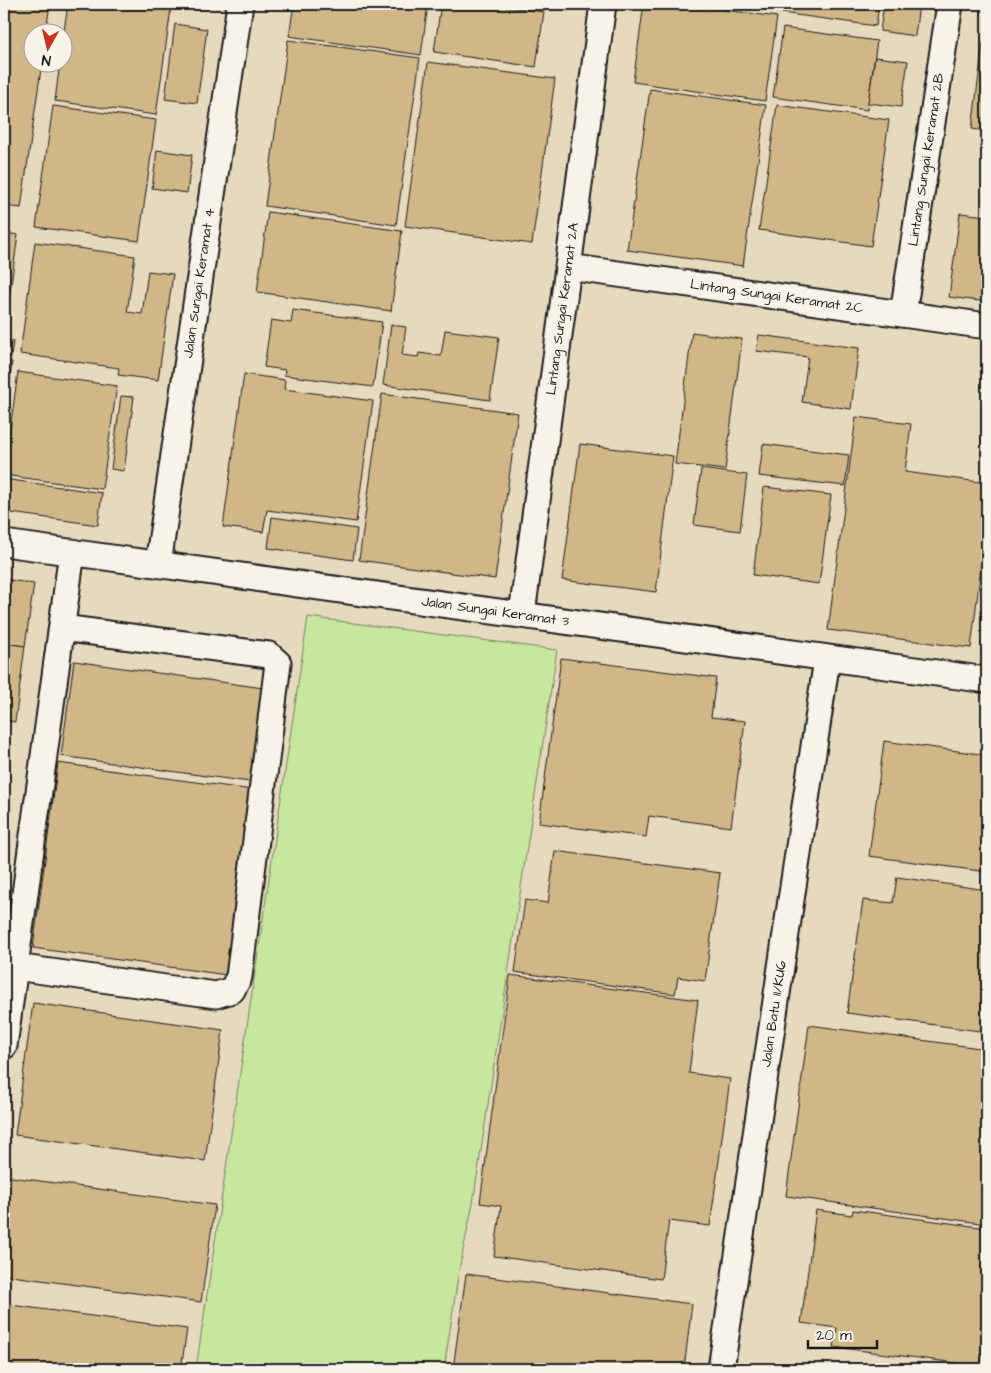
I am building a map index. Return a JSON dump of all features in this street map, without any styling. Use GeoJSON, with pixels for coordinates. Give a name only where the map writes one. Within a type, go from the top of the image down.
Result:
{"type":"FeatureCollection","features":[{"type":"Feature","properties":{"kind":"street","name":"Jalan Sungai Keramat 4"},"geometry":{"type":"LineString","coordinates":[[158,564],[240,4]]}},
{"type":"Feature","properties":{"kind":"street","name":"Lintang Sungai Keramat 2A"},"geometry":{"type":"LineString","coordinates":[[522,614],[603,4]]}},
{"type":"Feature","properties":{"kind":"street","name":"Lintang Sungai Keramat 2B"},"geometry":{"type":"LineString","coordinates":[[904,314],[950,4]]}},
{"type":"Feature","properties":{"kind":"street","name":"Lintang Sungai Keramat 2C"},"geometry":{"type":"LineString","coordinates":[[568,267],[987,326]]}},
{"type":"Feature","properties":{"kind":"street","name":"Jalan Sungai Keramat 3"},"geometry":{"type":"LineString","coordinates":[[4,543],[987,680]]}},
{"type":"Feature","properties":{"kind":"street"},"geometry":{"type":"LineString","coordinates":[[4,1046],[72,552]]}},
{"type":"Feature","properties":{"kind":"street"},"geometry":{"type":"LineString","coordinates":[[15,967],[216,995],[232,990],[239,977],[278,663],[270,655],[62,628]]}},
{"type":"Feature","properties":{"kind":"street","name":"Jalan Batu 11/KU6"},"geometry":{"type":"LineString","coordinates":[[721,1369],[827,659]]}},
{"type":"Feature","properties":{"kind":"shaded area"},"geometry":{"type":"Polygon","coordinates":[[[4,4],[987,4],[987,1369],[4,1369],[4,4]]]}},
{"type":"Feature","properties":{"kind":"green space"},"geometry":{"type":"Polygon","coordinates":[[[308,617],[557,650],[473,1203],[459,1270],[444,1369],[196,1369],[308,617]]]}},
{"type":"Feature","properties":{"kind":"building"},"geometry":{"type":"Polygon","coordinates":[[[4,4],[50,4],[47,22],[22,22],[22,72],[41,72],[21,208],[4,206],[4,4]]]}},
{"type":"Feature","properties":{"kind":"building"},"geometry":{"type":"Polygon","coordinates":[[[68,4],[137,4],[171,9],[156,115],[55,101],[59,72],[72,72],[72,22],[65,22],[68,4]]]}},
{"type":"Feature","properties":{"kind":"building"},"geometry":{"type":"Polygon","coordinates":[[[294,4],[428,4],[421,55],[289,36],[294,4]]]}},
{"type":"Feature","properties":{"kind":"building"},"geometry":{"type":"Polygon","coordinates":[[[441,4],[488,4],[544,12],[536,67],[434,52],[441,4]]]}},
{"type":"Feature","properties":{"kind":"building"},"geometry":{"type":"Polygon","coordinates":[[[644,4],[680,4],[777,17],[765,101],[633,82],[644,4]]]}},
{"type":"Feature","properties":{"kind":"building"},"geometry":{"type":"Polygon","coordinates":[[[760,4],[780,4],[779,6],[760,4]]]}},
{"type":"Feature","properties":{"kind":"building"},"geometry":{"type":"Polygon","coordinates":[[[783,4],[879,4],[876,26],[782,13],[783,4]]]}},
{"type":"Feature","properties":{"kind":"building"},"geometry":{"type":"Polygon","coordinates":[[[884,4],[919,4],[915,36],[880,31],[884,4]]]}},
{"type":"Feature","properties":{"kind":"building"},"geometry":{"type":"Polygon","coordinates":[[[175,24],[207,29],[197,103],[165,99],[175,24]]]}},
{"type":"Feature","properties":{"kind":"building"},"geometry":{"type":"Polygon","coordinates":[[[783,28],[877,41],[867,110],[773,97],[783,28]]]}},
{"type":"Feature","properties":{"kind":"building"},"geometry":{"type":"Polygon","coordinates":[[[288,40],[420,58],[396,225],[265,206],[288,40]]]}},
{"type":"Feature","properties":{"kind":"building"},"geometry":{"type":"Polygon","coordinates":[[[983,43],[987,43],[987,131],[972,129],[983,43]]]}},
{"type":"Feature","properties":{"kind":"building"},"geometry":{"type":"Polygon","coordinates":[[[875,57],[908,61],[901,107],[868,103],[875,57]]]}},
{"type":"Feature","properties":{"kind":"building"},"geometry":{"type":"Polygon","coordinates":[[[428,62],[555,79],[532,244],[405,226],[428,62]]]}},
{"type":"Feature","properties":{"kind":"building"},"geometry":{"type":"Polygon","coordinates":[[[650,89],[766,105],[743,266],[627,250],[650,89]]]}},
{"type":"Feature","properties":{"kind":"building"},"geometry":{"type":"Polygon","coordinates":[[[777,105],[889,120],[871,246],[759,230],[777,105]]]}},
{"type":"Feature","properties":{"kind":"building"},"geometry":{"type":"Polygon","coordinates":[[[53,106],[156,120],[139,241],[36,227],[53,106]]]}},
{"type":"Feature","properties":{"kind":"building"},"geometry":{"type":"Polygon","coordinates":[[[157,150],[192,155],[187,193],[152,188],[157,150]]]}},
{"type":"Feature","properties":{"kind":"building"},"geometry":{"type":"Polygon","coordinates":[[[268,212],[402,231],[391,311],[257,292],[268,212]]]}},
{"type":"Feature","properties":{"kind":"building"},"geometry":{"type":"Polygon","coordinates":[[[960,213],[987,216],[987,302],[949,297],[960,213]]]}},
{"type":"Feature","properties":{"kind":"building"},"geometry":{"type":"Polygon","coordinates":[[[4,233],[18,235],[4,334],[4,233]]]}},
{"type":"Feature","properties":{"kind":"building"},"geometry":{"type":"Polygon","coordinates":[[[35,242],[135,256],[127,312],[142,314],[148,271],[173,274],[158,380],[118,375],[119,368],[20,354],[35,242]]]}},
{"type":"Feature","properties":{"kind":"building"},"geometry":{"type":"Polygon","coordinates":[[[293,310],[382,322],[373,387],[284,375],[285,370],[264,367],[271,320],[291,323],[293,310]]]}},
{"type":"Feature","properties":{"kind":"building"},"geometry":{"type":"Polygon","coordinates":[[[391,325],[406,327],[402,355],[418,357],[419,353],[441,356],[445,330],[499,337],[490,400],[383,385],[391,325]]]}},
{"type":"Feature","properties":{"kind":"building"},"geometry":{"type":"Polygon","coordinates":[[[692,332],[742,339],[725,470],[675,464],[692,332]]]}},
{"type":"Feature","properties":{"kind":"building"},"geometry":{"type":"Polygon","coordinates":[[[759,335],[859,348],[851,409],[802,402],[808,357],[756,351],[759,335]]]}},
{"type":"Feature","properties":{"kind":"building"},"geometry":{"type":"Polygon","coordinates":[[[4,339],[13,341],[11,357],[4,356],[4,339]]]}},
{"type":"Feature","properties":{"kind":"building"},"geometry":{"type":"Polygon","coordinates":[[[4,361],[12,362],[9,386],[4,386],[4,361]]]}},
{"type":"Feature","properties":{"kind":"building"},"geometry":{"type":"Polygon","coordinates":[[[18,372],[117,386],[102,489],[4,475],[18,372]]]}},
{"type":"Feature","properties":{"kind":"building"},"geometry":{"type":"Polygon","coordinates":[[[244,374],[285,380],[284,389],[373,401],[356,522],[267,510],[263,532],[223,527],[244,374]]]}},
{"type":"Feature","properties":{"kind":"building"},"geometry":{"type":"Polygon","coordinates":[[[382,394],[518,413],[495,579],[359,560],[382,394]]]}},
{"type":"Feature","properties":{"kind":"building"},"geometry":{"type":"Polygon","coordinates":[[[121,396],[134,397],[124,471],[111,469],[121,396]]]}},
{"type":"Feature","properties":{"kind":"building"},"geometry":{"type":"Polygon","coordinates":[[[856,417],[911,424],[905,472],[987,483],[987,519],[971,648],[828,630],[856,417]]]}},
{"type":"Feature","properties":{"kind":"building"},"geometry":{"type":"Polygon","coordinates":[[[580,444],[673,456],[656,592],[562,580],[580,444]]]}},
{"type":"Feature","properties":{"kind":"building"},"geometry":{"type":"Polygon","coordinates":[[[763,444],[849,455],[845,486],[759,476],[763,444]]]}},
{"type":"Feature","properties":{"kind":"building"},"geometry":{"type":"Polygon","coordinates":[[[701,469],[747,475],[740,531],[694,525],[701,469]]]}},
{"type":"Feature","properties":{"kind":"building"},"geometry":{"type":"Polygon","coordinates":[[[4,479],[102,493],[98,525],[4,512],[4,479]]]}},
{"type":"Feature","properties":{"kind":"building"},"geometry":{"type":"Polygon","coordinates":[[[764,487],[831,495],[819,584],[753,575],[764,487]]]}},
{"type":"Feature","properties":{"kind":"building"},"geometry":{"type":"Polygon","coordinates":[[[272,517],[357,529],[353,560],[268,548],[272,517]]]}},
{"type":"Feature","properties":{"kind":"building"},"geometry":{"type":"Polygon","coordinates":[[[4,579],[34,584],[25,646],[4,643],[4,579]]]}},
{"type":"Feature","properties":{"kind":"building"},"geometry":{"type":"Polygon","coordinates":[[[4,643],[25,646],[15,722],[4,720],[4,643]]]}},
{"type":"Feature","properties":{"kind":"building"},"geometry":{"type":"Polygon","coordinates":[[[561,658],[716,678],[711,717],[745,721],[731,827],[649,816],[646,837],[539,823],[561,658]]]}},
{"type":"Feature","properties":{"kind":"building"},"geometry":{"type":"Polygon","coordinates":[[[74,661],[270,689],[257,783],[61,756],[74,661]]]}},
{"type":"Feature","properties":{"kind":"building"},"geometry":{"type":"Polygon","coordinates":[[[884,741],[987,755],[987,872],[869,856],[884,741]]]}},
{"type":"Feature","properties":{"kind":"building"},"geometry":{"type":"Polygon","coordinates":[[[58,763],[260,791],[234,976],[33,948],[58,763]]]}},
{"type":"Feature","properties":{"kind":"building"},"geometry":{"type":"Polygon","coordinates":[[[555,851],[720,873],[705,981],[678,977],[675,994],[515,972],[525,900],[548,903],[555,851]]]}},
{"type":"Feature","properties":{"kind":"building"},"geometry":{"type":"Polygon","coordinates":[[[897,877],[987,890],[987,1032],[847,1013],[863,900],[893,903],[897,877]]]}},
{"type":"Feature","properties":{"kind":"building"},"geometry":{"type":"Polygon","coordinates":[[[510,975],[698,1000],[689,1073],[730,1079],[710,1226],[669,1221],[661,1279],[494,1256],[501,1206],[480,1203],[510,975]]]}},
{"type":"Feature","properties":{"kind":"building"},"geometry":{"type":"Polygon","coordinates":[[[33,1003],[223,1030],[205,1161],[15,1135],[33,1003]]]}},
{"type":"Feature","properties":{"kind":"building"},"geometry":{"type":"Polygon","coordinates":[[[809,1025],[987,1049],[987,1224],[786,1196],[809,1025]]]}},
{"type":"Feature","properties":{"kind":"building"},"geometry":{"type":"Polygon","coordinates":[[[4,1176],[215,1205],[201,1302],[4,1275],[4,1176]]]}},
{"type":"Feature","properties":{"kind":"building"},"geometry":{"type":"Polygon","coordinates":[[[816,1210],[852,1215],[853,1210],[987,1228],[987,1367],[834,1347],[837,1328],[801,1323],[816,1210]]]}},
{"type":"Feature","properties":{"kind":"building"},"geometry":{"type":"Polygon","coordinates":[[[466,1274],[692,1304],[684,1369],[453,1369],[466,1274]]]}},
{"type":"Feature","properties":{"kind":"building"},"geometry":{"type":"Polygon","coordinates":[[[4,1304],[187,1329],[181,1369],[4,1369],[4,1304]]]}},
{"type":"Feature","properties":{"kind":"building"},"geometry":{"type":"Polygon","coordinates":[[[792,1364],[832,1369],[792,1369],[792,1364]]]}}]}
